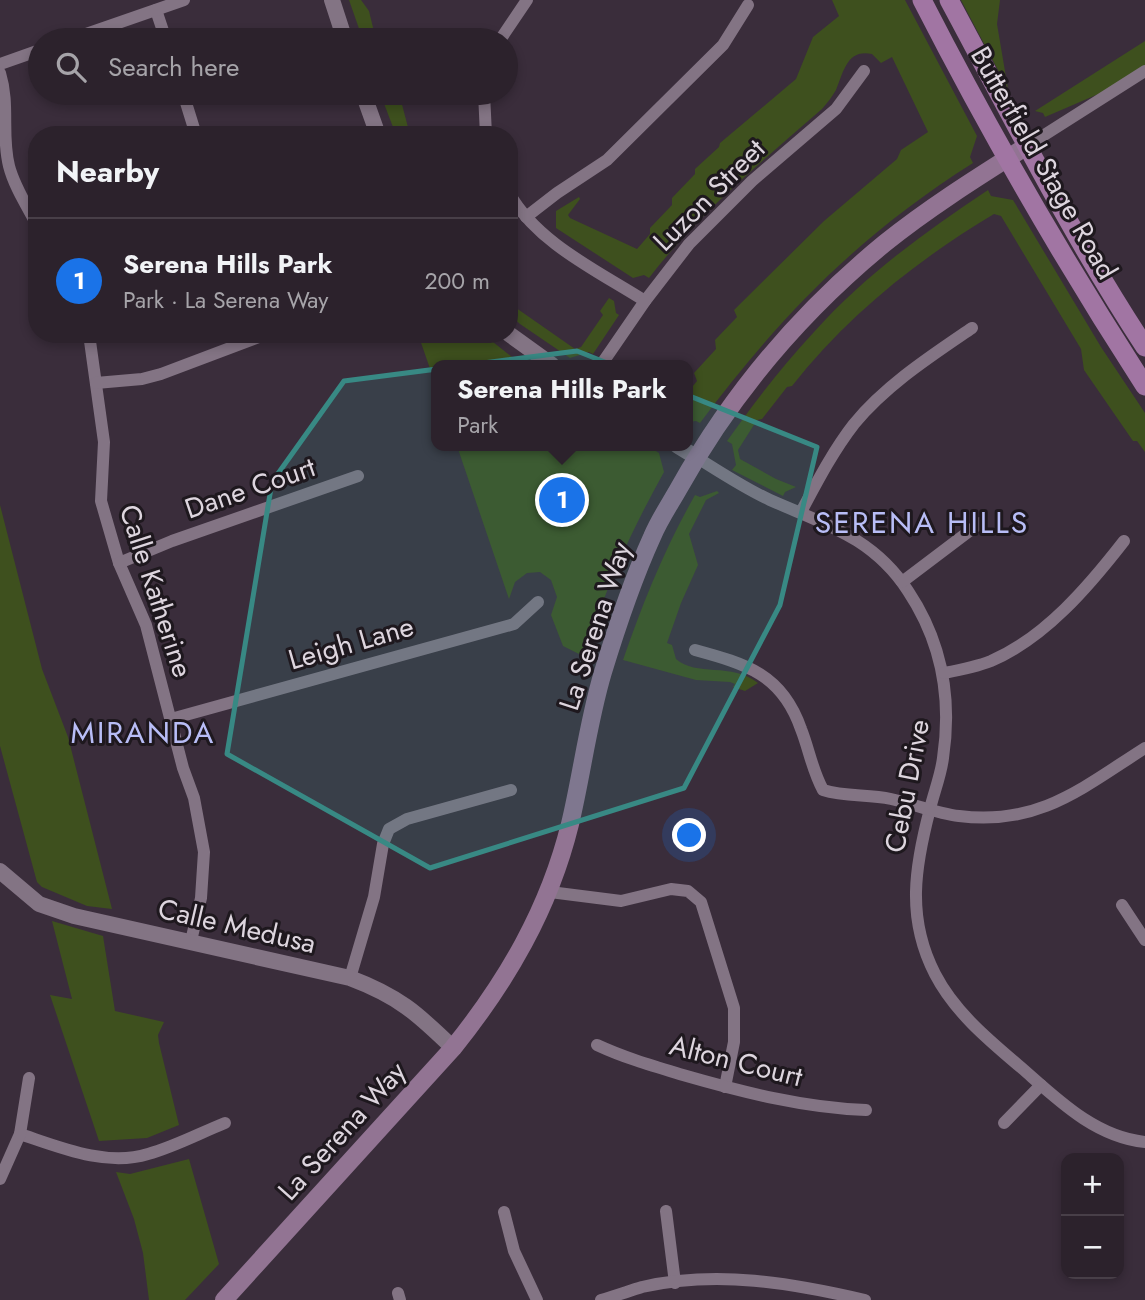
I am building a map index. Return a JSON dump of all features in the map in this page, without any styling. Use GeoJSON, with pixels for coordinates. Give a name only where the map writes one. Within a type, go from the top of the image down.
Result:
{"type":"FeatureCollection","features":[{"type":"Feature","properties":{"kind":"main road","name":"Butterfield Stage Road"},"geometry":{"type":"LineString","coordinates":[[922,0],[1006,159],[1145,386]]}},
{"type":"Feature","properties":{"kind":"main road","name":"Butterfield Stage Road"},"geometry":{"type":"LineString","coordinates":[[949,0],[1105,286],[1145,347]]}},
{"type":"Feature","properties":{"kind":"main road","name":"La Serena Way"},"geometry":{"type":"LineString","coordinates":[[227,1299],[453,1048],[506,976],[550,892],[570,825],[602,675],[625,602],[653,534],[696,457],[754,375],[844,279],[924,213],[1027,146]]}},
{"type":"Feature","properties":{"kind":"street"},"geometry":{"type":"LineString","coordinates":[[104,28],[184,0]]}},
{"type":"Feature","properties":{"kind":"street"},"geometry":{"type":"LineString","coordinates":[[332,0],[341,28]]}},
{"type":"Feature","properties":{"kind":"street"},"geometry":{"type":"LineString","coordinates":[[506,28],[520,2]]}},
{"type":"Feature","properties":{"kind":"street"},"geometry":{"type":"LineString","coordinates":[[526,217],[607,160],[723,45],[748,5]]}},
{"type":"Feature","properties":{"kind":"street"},"geometry":{"type":"LineString","coordinates":[[156,10],[162,28]]}},
{"type":"Feature","properties":{"kind":"street"},"geometry":{"type":"LineString","coordinates":[[0,64],[28,54]]}},
{"type":"Feature","properties":{"kind":"street","name":"Luzon Street"},"geometry":{"type":"LineString","coordinates":[[604,360],[689,244],[716,215],[836,108],[864,71]]}},
{"type":"Feature","properties":{"kind":"street","name":"La Serena Way"},"geometry":{"type":"LineString","coordinates":[[1027,146],[1145,71]]}},
{"type":"Feature","properties":{"kind":"street"},"geometry":{"type":"LineString","coordinates":[[0,73],[6,93],[9,167],[28,206]]}},
{"type":"Feature","properties":{"kind":"street"},"geometry":{"type":"LineString","coordinates":[[187,105],[193,126]]}},
{"type":"Feature","properties":{"kind":"street"},"geometry":{"type":"LineString","coordinates":[[367,105],[375,126]]}},
{"type":"Feature","properties":{"kind":"street"},"geometry":{"type":"LineString","coordinates":[[485,105],[486,126]]}},
{"type":"Feature","properties":{"kind":"street"},"geometry":{"type":"LineString","coordinates":[[518,206],[526,217],[562,248],[645,301]]}},
{"type":"Feature","properties":{"kind":"street"},"geometry":{"type":"LineString","coordinates":[[802,512],[835,450],[856,422],[905,377],[972,328]]}},
{"type":"Feature","properties":{"kind":"street"},"geometry":{"type":"LineString","coordinates":[[518,340],[545,360]]}},
{"type":"Feature","properties":{"kind":"street","name":"Calle Katherine"},"geometry":{"type":"LineString","coordinates":[[90,343],[104,442],[101,501],[119,563],[146,625],[183,768],[194,798],[204,852],[201,898],[191,941]]}},
{"type":"Feature","properties":{"kind":"street"},"geometry":{"type":"LineString","coordinates":[[96,383],[142,379],[161,374],[243,343]]}},
{"type":"Feature","properties":{"kind":"street"},"geometry":{"type":"LineString","coordinates":[[686,451],[696,457]]}},
{"type":"Feature","properties":{"kind":"street","name":"Cebu Drive"},"geometry":{"type":"LineString","coordinates":[[696,457],[768,499],[802,512],[860,541],[881,558],[902,582],[925,621],[939,653],[944,673],[946,723],[943,760],[918,861],[914,890],[917,918],[934,973],[971,1023],[1041,1085],[1091,1124],[1145,1142]]}},
{"type":"Feature","properties":{"kind":"street","name":"Dane Court"},"geometry":{"type":"LineString","coordinates":[[119,563],[172,541],[358,476]]}},
{"type":"Feature","properties":{"kind":"street"},"geometry":{"type":"LineString","coordinates":[[902,582],[980,523]]}},
{"type":"Feature","properties":{"kind":"street"},"geometry":{"type":"LineString","coordinates":[[944,673],[990,661],[1014,650],[1089,586],[1124,541]]}},
{"type":"Feature","properties":{"kind":"street","name":"Leigh Lane"},"geometry":{"type":"LineString","coordinates":[[171,719],[514,624],[538,602]]}},
{"type":"Feature","properties":{"kind":"street"},"geometry":{"type":"LineString","coordinates":[[695,650],[753,668],[772,682],[790,702],[802,729],[815,776],[823,790],[840,796],[878,796],[957,815],[1006,817],[1035,812],[1065,799],[1145,748]]}},
{"type":"Feature","properties":{"kind":"street"},"geometry":{"type":"LineString","coordinates":[[350,978],[373,897],[388,829],[407,819],[511,790]]}},
{"type":"Feature","properties":{"kind":"street","name":"Calle Medusa"},"geometry":{"type":"LineString","coordinates":[[0,871],[40,904],[74,916],[350,978],[394,997],[425,1021],[453,1048]]}},
{"type":"Feature","properties":{"kind":"street"},"geometry":{"type":"LineString","coordinates":[[550,892],[621,901],[671,889],[688,891],[701,902],[734,1008],[734,1042],[725,1087]]}},
{"type":"Feature","properties":{"kind":"street"},"geometry":{"type":"LineString","coordinates":[[1122,905],[1145,940]]}},
{"type":"Feature","properties":{"kind":"street","name":"Alton Court"},"geometry":{"type":"LineString","coordinates":[[597,1045],[622,1057],[725,1087],[834,1109],[866,1110]]}},
{"type":"Feature","properties":{"kind":"street"},"geometry":{"type":"LineString","coordinates":[[0,1179],[20,1134],[29,1078]]}},
{"type":"Feature","properties":{"kind":"street"},"geometry":{"type":"LineString","coordinates":[[1004,1122],[1041,1085]]}},
{"type":"Feature","properties":{"kind":"street"},"geometry":{"type":"LineString","coordinates":[[20,1134],[86,1154],[117,1158],[147,1155],[225,1123]]}},
{"type":"Feature","properties":{"kind":"street"},"geometry":{"type":"LineString","coordinates":[[666,1211],[675,1283]]}},
{"type":"Feature","properties":{"kind":"street"},"geometry":{"type":"LineString","coordinates":[[504,1212],[514,1251],[537,1300]]}},
{"type":"Feature","properties":{"kind":"street"},"geometry":{"type":"LineString","coordinates":[[601,1300],[643,1287],[732,1279],[815,1288],[865,1300]]}},
{"type":"Feature","properties":{"kind":"highlighted area"},"geometry":{"type":"Polygon","coordinates":[[[577,351],[817,447],[780,605],[684,788],[430,868],[227,754],[272,482],[344,381],[577,351]]]}},
{"type":"Feature","properties":{"kind":"green space"},"geometry":{"type":"Polygon","coordinates":[[[349,0],[361,0],[369,11],[373,28],[359,28],[349,0]]]}},
{"type":"Feature","properties":{"kind":"green space"},"geometry":{"type":"Polygon","coordinates":[[[832,0],[905,0],[977,136],[970,157],[973,163],[893,219],[857,249],[761,347],[700,423],[693,421],[693,386],[697,381],[694,373],[716,349],[715,340],[737,317],[734,310],[824,221],[897,159],[901,150],[928,132],[892,57],[881,63],[872,54],[864,53],[852,58],[844,69],[836,90],[822,109],[710,210],[649,278],[644,275],[633,278],[556,228],[556,211],[579,197],[568,215],[570,218],[637,249],[650,234],[650,228],[672,205],[672,198],[695,174],[695,169],[720,143],[796,79],[813,37],[839,16],[832,0]]]}},
{"type":"Feature","properties":{"kind":"green space"},"geometry":{"type":"Polygon","coordinates":[[[961,0],[1000,0],[997,24],[1008,89],[961,0]]]}},
{"type":"Feature","properties":{"kind":"green space"},"geometry":{"type":"Polygon","coordinates":[[[1145,41],[1145,66],[1110,89],[1045,117],[1043,113],[1035,111],[1145,41]]]}},
{"type":"Feature","properties":{"kind":"green space"},"geometry":{"type":"Polygon","coordinates":[[[385,105],[402,105],[408,126],[393,126],[385,105]]]}},
{"type":"Feature","properties":{"kind":"green space"},"geometry":{"type":"Polygon","coordinates":[[[988,190],[991,196],[1013,200],[1101,347],[1145,413],[1145,452],[1137,441],[1133,441],[1084,370],[1081,349],[1001,216],[994,214],[938,250],[885,291],[836,336],[792,386],[787,387],[762,419],[757,420],[738,450],[740,459],[796,487],[785,492],[783,496],[732,470],[736,465],[732,444],[727,441],[802,345],[875,273],[919,238],[988,190]]]}},
{"type":"Feature","properties":{"kind":"green space"},"geometry":{"type":"Polygon","coordinates":[[[609,298],[614,301],[616,313],[619,315],[593,354],[589,352],[570,358],[518,322],[518,309],[575,349],[581,347],[603,315],[600,311],[609,298]]]}},
{"type":"Feature","properties":{"kind":"green space"},"geometry":{"type":"Polygon","coordinates":[[[421,343],[494,343],[516,360],[431,360],[431,372],[421,343]]]}},
{"type":"Feature","properties":{"kind":"green space"},"geometry":{"type":"Polygon","coordinates":[[[459,451],[659,453],[664,472],[619,561],[589,642],[583,651],[579,654],[563,646],[551,615],[557,597],[551,580],[540,572],[527,573],[515,582],[509,599],[459,451]]]}},
{"type":"Feature","properties":{"kind":"green space"},"geometry":{"type":"Polygon","coordinates":[[[717,491],[719,493],[706,500],[689,534],[698,565],[667,643],[672,645],[676,659],[684,664],[737,673],[758,683],[745,691],[733,687],[735,684],[730,682],[696,680],[623,660],[655,576],[695,495],[700,497],[717,491]]]}},
{"type":"Feature","properties":{"kind":"green space"},"geometry":{"type":"Polygon","coordinates":[[[0,505],[42,669],[68,737],[112,909],[87,906],[42,887],[37,882],[0,746],[0,505]]]}},
{"type":"Feature","properties":{"kind":"green space"},"geometry":{"type":"Polygon","coordinates":[[[52,921],[103,936],[115,1011],[164,1022],[158,1035],[159,1043],[179,1125],[147,1138],[99,1141],[50,995],[72,999],[52,921]]]}},
{"type":"Feature","properties":{"kind":"green space"},"geometry":{"type":"Polygon","coordinates":[[[189,1159],[219,1264],[185,1300],[149,1300],[143,1253],[134,1219],[116,1172],[130,1174],[189,1159]]]}},
{"type":"Feature","properties":{"kind":"place","name":"Serena Hills Park"},"geometry":{"type":"Point","coordinates":[562,500]}},
{"type":"Feature","properties":{"kind":"district","name":"SERENA HILLS"},"geometry":{"type":"Point","coordinates":[922,522]}},
{"type":"Feature","properties":{"kind":"district","name":"MIRANDA"},"geometry":{"type":"Point","coordinates":[143,732]}}]}
